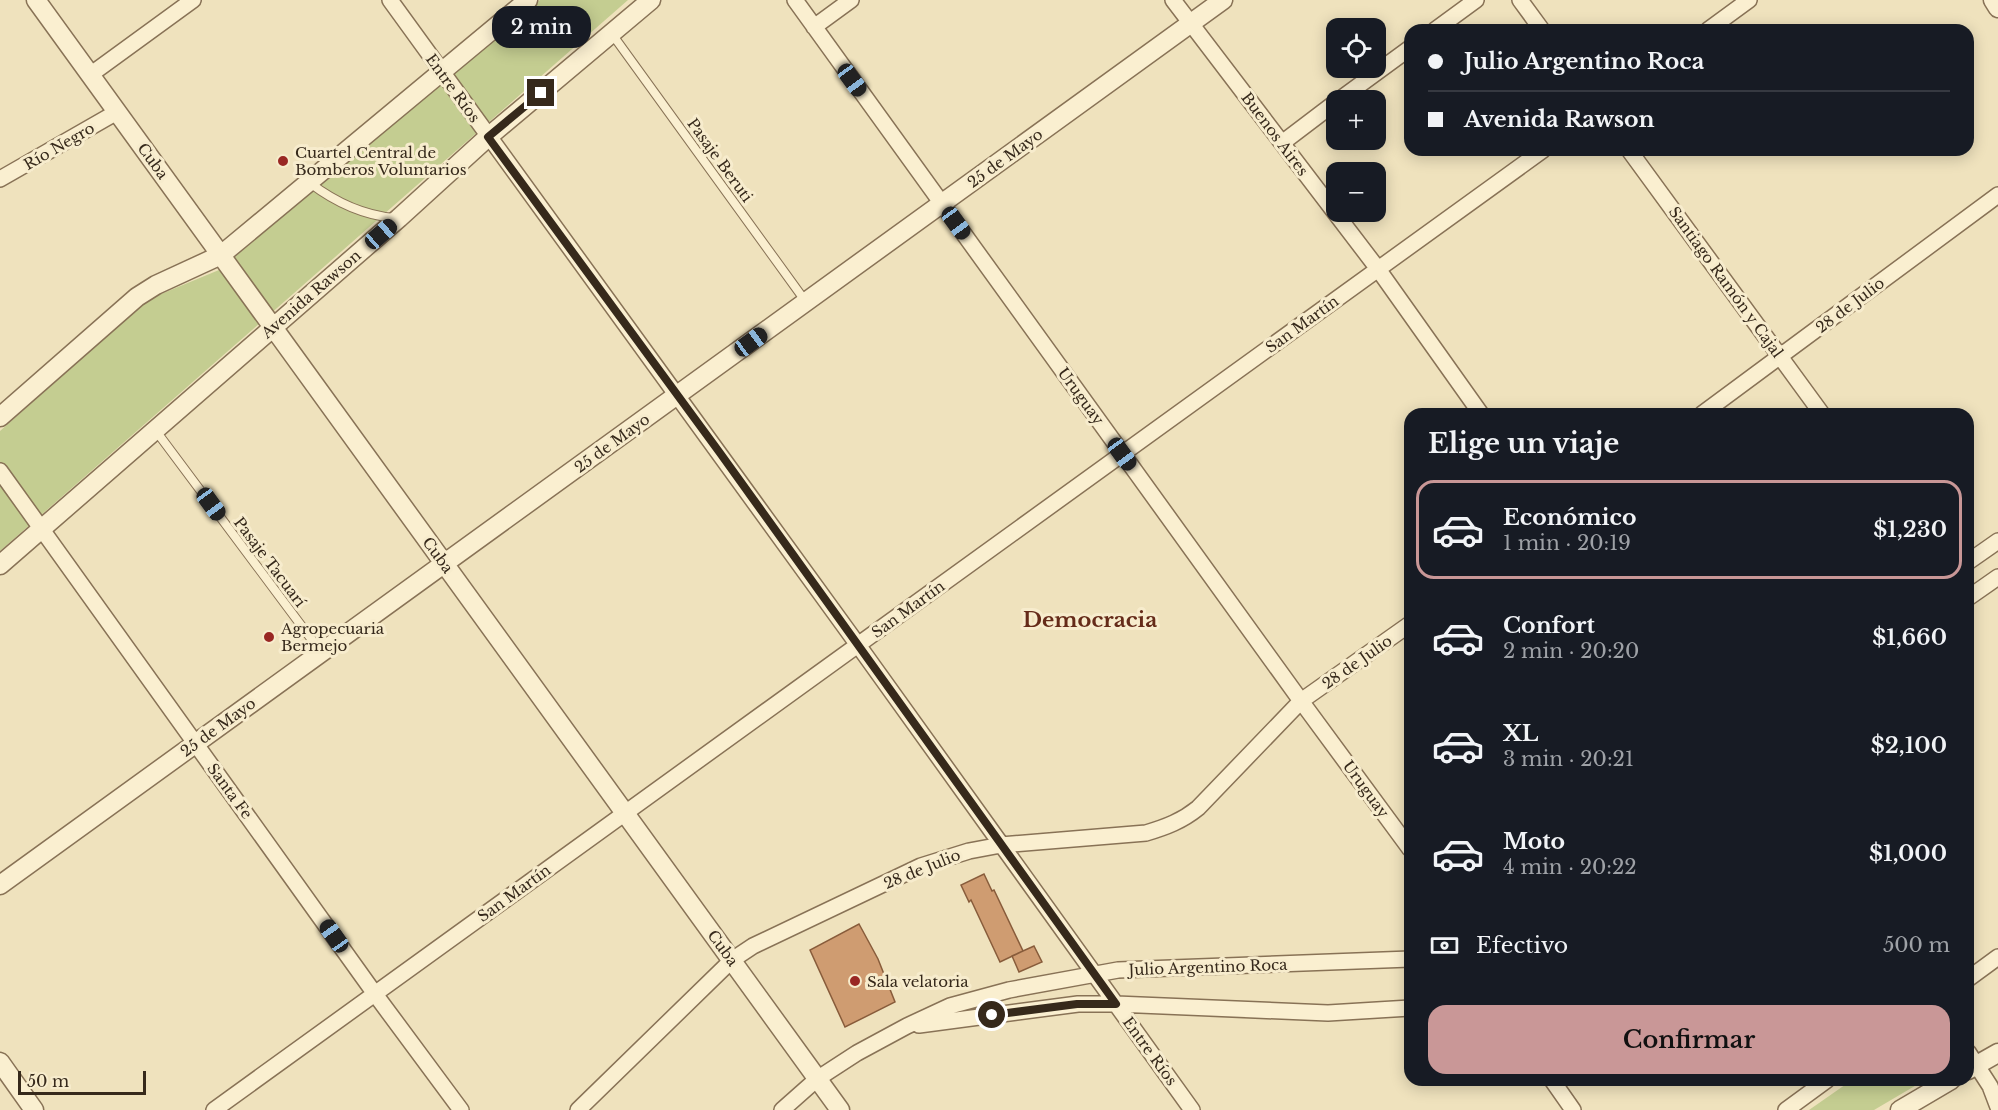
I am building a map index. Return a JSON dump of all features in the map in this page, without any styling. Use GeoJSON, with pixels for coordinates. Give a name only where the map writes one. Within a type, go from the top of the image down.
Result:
{"type":"FeatureCollection","features":[{"type":"Feature","properties":{"kind":"street","name":"Cuba"},"geometry":{"type":"LineString","coordinates":[[36,0],[840,1110]]}},
{"type":"Feature","properties":{"kind":"street"},"geometry":{"type":"LineString","coordinates":[[90,75],[193,0]]}},
{"type":"Feature","properties":{"kind":"street","name":"Entre Ríos"},"geometry":{"type":"LineString","coordinates":[[390,0],[678,395],[1192,1110]]}},
{"type":"Feature","properties":{"kind":"street"},"geometry":{"type":"LineString","coordinates":[[0,417],[137,297],[156,285],[221,255],[528,0]]}},
{"type":"Feature","properties":{"kind":"street","name":"Avenida Rawson"},"geometry":{"type":"LineString","coordinates":[[0,565],[399,218],[488,137],[651,0]]}},
{"type":"Feature","properties":{"kind":"street","name":"Uruguay"},"geometry":{"type":"LineString","coordinates":[[795,0],[1404,841]]}},
{"type":"Feature","properties":{"kind":"street"},"geometry":{"type":"LineString","coordinates":[[814,27],[851,0]]}},
{"type":"Feature","properties":{"kind":"street","name":"Buenos Aires"},"geometry":{"type":"LineString","coordinates":[[1173,0],[1378,269],[1477,408]]}},
{"type":"Feature","properties":{"kind":"street","name":"25 de Mayo"},"geometry":{"type":"LineString","coordinates":[[0,885],[1223,0]]}},
{"type":"Feature","properties":{"kind":"street"},"geometry":{"type":"LineString","coordinates":[[1443,24],[1476,0]]}},
{"type":"Feature","properties":{"kind":"street"},"geometry":{"type":"LineString","coordinates":[[1520,0],[1538,24]]}},
{"type":"Feature","properties":{"kind":"street"},"geometry":{"type":"LineString","coordinates":[[1716,24],[1749,0]]}},
{"type":"Feature","properties":{"kind":"street"},"geometry":{"type":"LineString","coordinates":[[1993,0],[1998,8]]}},
{"type":"Feature","properties":{"kind":"street"},"geometry":{"type":"LineString","coordinates":[[1353,90],[1404,52]]}},
{"type":"Feature","properties":{"kind":"street"},"geometry":{"type":"LineString","coordinates":[[1282,143],[1326,110]]}},
{"type":"Feature","properties":{"kind":"street","name":"Río Negro"},"geometry":{"type":"LineString","coordinates":[[0,179],[117,112]]}},
{"type":"Feature","properties":{"kind":"street","name":"San Martín"},"geometry":{"type":"LineString","coordinates":[[214,1110],[1535,156]]}},
{"type":"Feature","properties":{"kind":"street","name":"Santiago Ramón y Cajal"},"geometry":{"type":"LineString","coordinates":[[1633,156],[1818,408]]}},
{"type":"Feature","properties":{"kind":"street","name":"28 de Julio"},"geometry":{"type":"LineString","coordinates":[[1710,408],[1998,195]]}},
{"type":"Feature","properties":{"kind":"street","name":"Santa Fe"},"geometry":{"type":"LineString","coordinates":[[0,471],[375,994],[461,1110]]}},
{"type":"Feature","properties":{"kind":"street"},"geometry":{"type":"LineString","coordinates":[[1974,558],[1998,541]]}},
{"type":"Feature","properties":{"kind":"street"},"geometry":{"type":"LineString","coordinates":[[1974,594],[1998,577]]}},
{"type":"Feature","properties":{"kind":"street","name":"28 de Julio"},"geometry":{"type":"LineString","coordinates":[[578,1110],[732,960],[753,946],[921,866],[969,851],[1001,844],[1146,833],[1168,827],[1184,819],[1198,808],[1301,701],[1404,628]]}},
{"type":"Feature","properties":{"kind":"street"},"geometry":{"type":"LineString","coordinates":[[1974,975],[1998,957]]}},
{"type":"Feature","properties":{"kind":"street","name":"Julio Argentino Roca"},"geometry":{"type":"LineString","coordinates":[[782,1110],[817,1079],[907,1026],[950,1006],[1009,990],[1118,970],[1404,959]]}},
{"type":"Feature","properties":{"kind":"street","name":"Julio Argentino Roca"},"geometry":{"type":"LineString","coordinates":[[907,1026],[1077,1004],[1328,1013],[1404,1008]]}},
{"type":"Feature","properties":{"kind":"street"},"geometry":{"type":"LineString","coordinates":[[1974,1061],[1998,1053]]}},
{"type":"Feature","properties":{"kind":"street"},"geometry":{"type":"LineString","coordinates":[[0,1062],[34,1110]]}},
{"type":"Feature","properties":{"kind":"street"},"geometry":{"type":"LineString","coordinates":[[1974,1066],[1990,1086],[1998,1107]]}},
{"type":"Feature","properties":{"kind":"street"},"geometry":{"type":"LineString","coordinates":[[1556,1086],[1573,1110]]}},
{"type":"Feature","properties":{"kind":"street"},"geometry":{"type":"LineString","coordinates":[[1786,1110],[1819,1086]]}},
{"type":"Feature","properties":{"kind":"street"},"geometry":{"type":"LineString","coordinates":[[1900,1110],[1941,1086]]}},
{"type":"Feature","properties":{"kind":"lane","name":"Pasaje Beruti"},"geometry":{"type":"LineString","coordinates":[[612,34],[806,302]]}},
{"type":"Feature","properties":{"kind":"lane"},"geometry":{"type":"LineString","coordinates":[[308,182],[328,197],[372,216],[399,218]]}},
{"type":"Feature","properties":{"kind":"lane","name":"Pasaje Tacuarí"},"geometry":{"type":"LineString","coordinates":[[155,429],[321,653]]}},
{"type":"Feature","properties":{"kind":"green space"},"geometry":{"type":"Polygon","coordinates":[[[540,0],[628,0],[0,551],[0,431],[149,299],[219,270],[540,0]]]}},
{"type":"Feature","properties":{"kind":"green space"},"geometry":{"type":"Polygon","coordinates":[[[1843,1086],[1915,1086],[1874,1110],[1809,1110],[1843,1086]]]}},
{"type":"Feature","properties":{"kind":"building"},"geometry":{"type":"Polygon","coordinates":[[[984,874],[1023,951],[1000,962],[971,900],[969,902],[961,885],[984,874]]]}},
{"type":"Feature","properties":{"kind":"building","name":"Sala velatoria"},"geometry":{"type":"Polygon","coordinates":[[[859,924],[878,959],[895,1002],[845,1027],[810,950],[859,924]]]}},
{"type":"Feature","properties":{"kind":"building"},"geometry":{"type":"Polygon","coordinates":[[[1034,946],[1042,962],[1019,972],[1012,956],[1034,946]]]}},
{"type":"Feature","properties":{"kind":"place","name":"Cuartel Central de Bomberos Voluntarios"},"geometry":{"type":"Point","coordinates":[283,161]}},
{"type":"Feature","properties":{"kind":"place","name":"Agropecuaria Bermejo"},"geometry":{"type":"Point","coordinates":[269,637]}},
{"type":"Feature","properties":{"kind":"place","name":"Sala velatoria"},"geometry":{"type":"Point","coordinates":[855,981]}},
{"type":"Feature","properties":{"kind":"district","name":"Democracia"},"geometry":{"type":"Point","coordinates":[1090,620]}},
{"type":"Feature","properties":{"kind":"route"},"geometry":{"type":"LineString","coordinates":[[541,93],[488,137],[720,453],[1116,1004],[1077,1004],[992,1015]]}}]}
